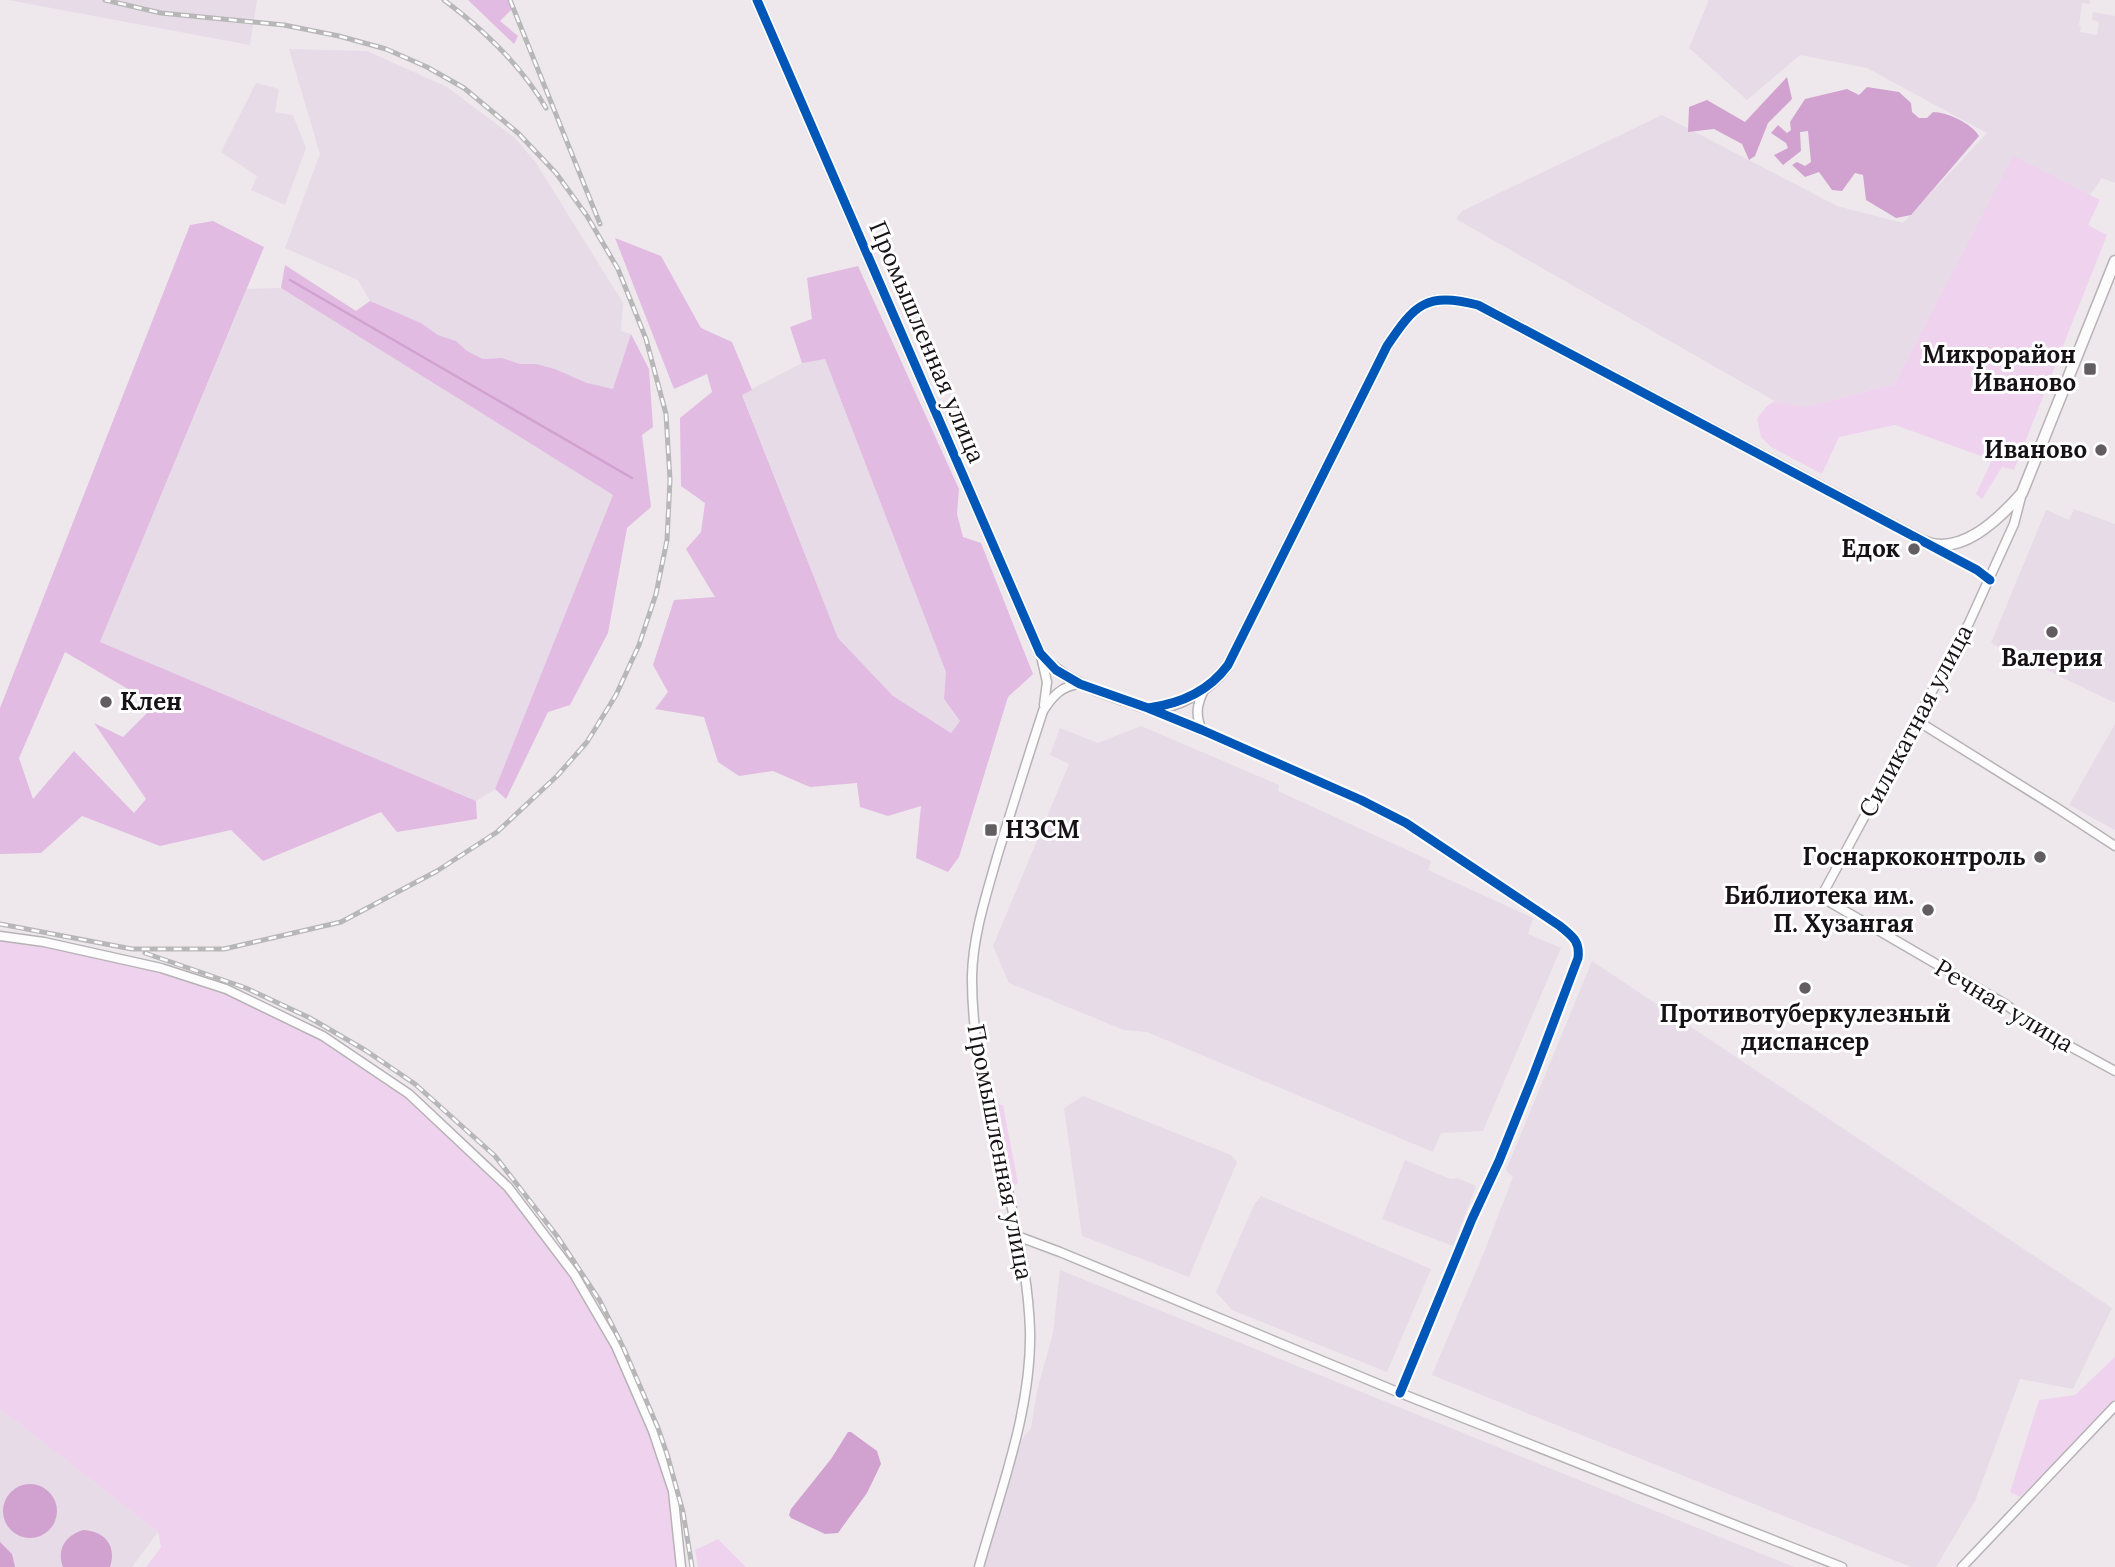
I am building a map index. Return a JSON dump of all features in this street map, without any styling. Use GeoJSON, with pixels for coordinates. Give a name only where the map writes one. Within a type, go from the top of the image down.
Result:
{"type":"FeatureCollection","features":[{"type":"Feature","properties":{"kind":"street","name":"Промышленная улица"},"geometry":{"type":"LineString","coordinates":[[757,0],[1040,653],[1056,670],[1080,684]]}},
{"type":"Feature","properties":{"kind":"street"},"geometry":{"type":"LineString","coordinates":[[1927,543],[1955,542],[1970,537],[2005,513],[2022,493],[2115,261]]}},
{"type":"Feature","properties":{"kind":"street"},"geometry":{"type":"LineString","coordinates":[[1148,708],[1176,703],[1205,688],[1221,675],[1387,346],[1405,319],[1420,306],[1436,300],[1456,300],[1478,305],[1927,543],[1990,580]]}},
{"type":"Feature","properties":{"kind":"street","name":"Силикатная улица"},"geometry":{"type":"LineString","coordinates":[[1821,897],[1990,580],[2014,524],[2022,493]]}},
{"type":"Feature","properties":{"kind":"street"},"geometry":{"type":"LineString","coordinates":[[1040,653],[1047,682],[1043,711]]}},
{"type":"Feature","properties":{"kind":"street","name":"Промышленная улица"},"geometry":{"type":"LineString","coordinates":[[979,1567],[1013,1446],[1030,1360],[1027,1289],[981,1070],[972,975],[977,932],[984,904],[1043,711],[1063,688],[1080,684]]}},
{"type":"Feature","properties":{"kind":"street"},"geometry":{"type":"LineString","coordinates":[[1080,684],[1202,730],[1361,800],[1406,823],[1560,926],[1573,937],[1579,948],[1578,958],[1532,1079],[1400,1393]]}},
{"type":"Feature","properties":{"kind":"street"},"geometry":{"type":"LineString","coordinates":[[1202,730],[1197,714],[1205,688]]}},
{"type":"Feature","properties":{"kind":"street"},"geometry":{"type":"LineString","coordinates":[[1916,720],[2115,846]]}},
{"type":"Feature","properties":{"kind":"street","name":"Речная улица"},"geometry":{"type":"LineString","coordinates":[[1821,897],[2005,1004],[2042,1031],[2115,1072]]}},
{"type":"Feature","properties":{"kind":"street"},"geometry":{"type":"LineString","coordinates":[[0,936],[44,942],[161,968],[226,989],[323,1035],[409,1094],[508,1186],[574,1274],[609,1334],[653,1431],[673,1491],[681,1567]]}},
{"type":"Feature","properties":{"kind":"street"},"geometry":{"type":"LineString","coordinates":[[1017,1236],[1400,1393],[1842,1567]]}},
{"type":"Feature","properties":{"kind":"street"},"geometry":{"type":"LineString","coordinates":[[1962,1567],[2115,1406]]}},
{"type":"Feature","properties":{"kind":"shaded area"},"geometry":{"type":"Polygon","coordinates":[[[8,0],[257,0],[250,45],[8,0]]]}},
{"type":"Feature","properties":{"kind":"shaded area"},"geometry":{"type":"Polygon","coordinates":[[[468,0],[511,0],[513,8],[500,21],[518,36],[514,44],[468,0]]]}},
{"type":"Feature","properties":{"kind":"shaded area"},"geometry":{"type":"Polygon","coordinates":[[[1709,0],[2090,0],[2090,4],[2082,3],[2080,32],[2097,35],[2099,22],[2092,20],[2093,12],[2115,16],[2115,183],[2102,178],[2090,195],[2013,157],[1894,384],[1804,407],[1775,401],[1456,219],[1462,211],[1662,115],[1837,206],[1903,223],[1987,133],[1867,68],[1800,55],[1747,100],[1689,48],[1709,0]]]}},
{"type":"Feature","properties":{"kind":"shaded area"},"geometry":{"type":"Polygon","coordinates":[[[289,49],[367,51],[447,87],[515,138],[536,163],[623,303],[621,331],[631,334],[613,390],[536,364],[520,364],[502,358],[483,359],[421,323],[370,301],[358,280],[285,248],[320,154],[289,49]]]}},
{"type":"Feature","properties":{"kind":"shaded area"},"geometry":{"type":"Polygon","coordinates":[[[1787,77],[1792,99],[1768,123],[1755,156],[1749,160],[1742,144],[1714,129],[1688,132],[1689,107],[1707,100],[1745,122],[1787,77]]]}},
{"type":"Feature","properties":{"kind":"shaded area"},"geometry":{"type":"Polygon","coordinates":[[[256,83],[279,89],[275,112],[293,115],[306,148],[285,205],[251,190],[257,176],[221,152],[256,83]]]}},
{"type":"Feature","properties":{"kind":"shaded area"},"geometry":{"type":"Polygon","coordinates":[[[1867,87],[1899,92],[1911,103],[1912,112],[1919,118],[1927,118],[1933,112],[1946,114],[1965,123],[1979,136],[1911,215],[1896,218],[1866,200],[1863,175],[1855,173],[1842,191],[1832,190],[1819,172],[1805,177],[1792,165],[1797,162],[1805,166],[1811,162],[1808,131],[1800,132],[1801,151],[1783,165],[1774,155],[1788,148],[1786,143],[1771,133],[1778,125],[1787,133],[1791,130],[1790,122],[1805,99],[1847,89],[1859,95],[1867,87]]]}},
{"type":"Feature","properties":{"kind":"shaded area"},"geometry":{"type":"Polygon","coordinates":[[[2013,156],[2100,200],[2088,225],[2107,235],[2014,470],[2002,467],[1982,499],[1976,494],[1992,460],[1895,425],[1839,437],[1822,474],[1771,447],[1761,437],[1757,418],[1775,401],[1804,407],[1894,384],[2013,156]]]}},
{"type":"Feature","properties":{"kind":"shaded area"},"geometry":{"type":"Polygon","coordinates":[[[213,221],[264,247],[100,642],[476,801],[477,819],[397,832],[381,812],[263,861],[231,830],[160,846],[82,816],[41,853],[0,854],[0,708],[190,225],[213,221]],[[65,652],[19,758],[33,799],[74,751],[134,813],[146,799],[94,723],[123,737],[155,705],[65,652]]]}},
{"type":"Feature","properties":{"kind":"shaded area"},"geometry":{"type":"Polygon","coordinates":[[[615,238],[661,256],[701,328],[732,342],[752,390],[742,395],[838,638],[893,696],[951,733],[960,721],[944,699],[946,672],[825,359],[802,363],[790,327],[812,319],[807,278],[858,266],[959,489],[957,514],[963,537],[981,543],[1033,674],[1008,697],[959,857],[948,872],[916,858],[921,806],[888,816],[860,807],[857,783],[810,787],[773,771],[739,776],[718,762],[704,717],[655,709],[668,692],[653,665],[674,600],[715,597],[686,549],[701,532],[705,503],[681,486],[680,418],[712,392],[707,374],[674,389],[615,238]]]}},
{"type":"Feature","properties":{"kind":"shaded area"},"geometry":{"type":"Polygon","coordinates":[[[285,265],[356,311],[370,301],[421,323],[483,359],[502,358],[520,364],[536,364],[587,383],[613,389],[631,334],[649,369],[653,427],[642,435],[651,507],[627,528],[608,633],[570,705],[548,712],[506,799],[495,789],[613,495],[281,288],[285,265]]]}},
{"type":"Feature","properties":{"kind":"shaded area"},"geometry":{"type":"Polygon","coordinates":[[[281,288],[613,495],[495,789],[476,801],[100,642],[247,289],[281,288]]]}},
{"type":"Feature","properties":{"kind":"shaded area"},"geometry":{"type":"Polygon","coordinates":[[[825,359],[946,672],[944,699],[960,721],[951,733],[893,696],[838,638],[742,394],[802,363],[825,359]]]}},
{"type":"Feature","properties":{"kind":"shaded area"},"geometry":{"type":"Polygon","coordinates":[[[2074,509],[2115,524],[2115,703],[1991,643],[2046,510],[2069,520],[2074,509]]]}},
{"type":"Feature","properties":{"kind":"shaded area"},"geometry":{"type":"Polygon","coordinates":[[[2115,724],[2115,830],[2069,805],[2115,724]]]}},
{"type":"Feature","properties":{"kind":"shaded area"},"geometry":{"type":"Polygon","coordinates":[[[1141,726],[1279,785],[1278,791],[1431,861],[1428,870],[1533,918],[1528,934],[1561,948],[1483,1131],[1441,1133],[1433,1152],[1147,1032],[1124,1030],[1009,983],[993,946],[1069,764],[1050,755],[1060,728],[1098,743],[1141,726]]]}},
{"type":"Feature","properties":{"kind":"shaded area"},"geometry":{"type":"Polygon","coordinates":[[[0,936],[161,968],[226,989],[323,1036],[409,1094],[508,1187],[574,1274],[616,1346],[673,1491],[681,1567],[146,1567],[161,1547],[158,1532],[0,1409],[0,936]]]}},
{"type":"Feature","properties":{"kind":"shaded area"},"geometry":{"type":"Polygon","coordinates":[[[1592,961],[2112,1308],[2073,1389],[2020,1379],[1975,1501],[1936,1567],[1911,1567],[1432,1375],[1513,1177],[1506,1170],[1592,961]]]}},
{"type":"Feature","properties":{"kind":"shaded area"},"geometry":{"type":"Polygon","coordinates":[[[1083,1096],[1231,1155],[1237,1162],[1189,1277],[1082,1236],[1064,1108],[1083,1096]]]}},
{"type":"Feature","properties":{"kind":"shaded area"},"geometry":{"type":"Polygon","coordinates":[[[997,1104],[1003,1105],[1018,1183],[1015,1185],[1010,1182],[997,1104]]]}},
{"type":"Feature","properties":{"kind":"shaded area"},"geometry":{"type":"Polygon","coordinates":[[[1405,1160],[1450,1179],[1457,1178],[1476,1186],[1453,1246],[1382,1219],[1405,1160]]]}},
{"type":"Feature","properties":{"kind":"shaded area"},"geometry":{"type":"Polygon","coordinates":[[[1261,1196],[1431,1269],[1387,1372],[1232,1310],[1216,1292],[1254,1205],[1261,1196]]]}},
{"type":"Feature","properties":{"kind":"shaded area"},"geometry":{"type":"Polygon","coordinates":[[[1060,1270],[1794,1567],[984,1567],[1022,1439],[1031,1428],[1037,1391],[1053,1333],[1060,1270]]]}},
{"type":"Feature","properties":{"kind":"shaded area"},"geometry":{"type":"Polygon","coordinates":[[[2115,1357],[2115,1400],[2020,1497],[2010,1492],[2039,1400],[2075,1395],[2115,1357]]]}},
{"type":"Feature","properties":{"kind":"shaded area"},"geometry":{"type":"Polygon","coordinates":[[[0,1409],[158,1532],[132,1567],[0,1567],[0,1409]]]}},
{"type":"Feature","properties":{"kind":"shaded area"},"geometry":{"type":"Polygon","coordinates":[[[848,1432],[877,1451],[881,1464],[867,1493],[838,1533],[825,1534],[789,1515],[848,1432]]]}},
{"type":"Feature","properties":{"kind":"shaded area"},"geometry":{"type":"Polygon","coordinates":[[[30,1484],[49,1492],[57,1511],[49,1530],[30,1538],[11,1530],[3,1511],[11,1492],[30,1484]]]}},
{"type":"Feature","properties":{"kind":"shaded area"},"geometry":{"type":"Polygon","coordinates":[[[83,1530],[97,1533],[107,1541],[112,1552],[110,1567],[63,1567],[61,1554],[64,1544],[72,1535],[83,1530]]]}},
{"type":"Feature","properties":{"kind":"shaded area"},"geometry":{"type":"Polygon","coordinates":[[[718,1539],[746,1567],[698,1567],[695,1550],[718,1539]]]}},
{"type":"Feature","properties":{"kind":"shaded area"},"geometry":{"type":"Polygon","coordinates":[[[0,1542],[12,1554],[15,1567],[0,1567],[0,1542]]]}},
{"type":"Feature","properties":{"kind":"waterway"},"geometry":{"type":"LineString","coordinates":[[290,280],[632,478]]}},
{"type":"Feature","properties":{"kind":"railway"},"geometry":{"type":"LineString","coordinates":[[0,924],[132,949],[224,949],[341,922],[437,871],[497,832],[557,776],[587,742],[616,695],[639,645],[656,594],[667,540],[670,480],[666,414],[646,339],[618,269],[587,216],[556,173],[518,133],[464,88],[427,67],[386,49],[284,25],[161,13],[105,0]]}},
{"type":"Feature","properties":{"kind":"railway"},"geometry":{"type":"LineString","coordinates":[[444,0],[501,49],[525,77],[546,108]]}},
{"type":"Feature","properties":{"kind":"railway"},"geometry":{"type":"LineString","coordinates":[[510,0],[600,224]]}},
{"type":"Feature","properties":{"kind":"railway"},"geometry":{"type":"LineString","coordinates":[[145,953],[246,988],[310,1018],[365,1050],[415,1084],[495,1156],[557,1236],[600,1301],[624,1349],[667,1454],[683,1512],[692,1567]]}},
{"type":"Feature","properties":{"kind":"cycle path"},"geometry":{"type":"LineString","coordinates":[[757,0],[1040,653],[1056,670],[1080,684],[1202,730],[1361,800],[1406,823],[1560,926],[1577,943],[1578,958],[1532,1079],[1400,1393]]}},
{"type":"Feature","properties":{"kind":"cycle path"},"geometry":{"type":"LineString","coordinates":[[1148,708],[1192,695],[1212,682],[1228,665],[1387,346],[1414,311],[1434,301],[1460,301],[1478,305],[1977,570],[1990,580]]}},
{"type":"Feature","properties":{"kind":"place","name":"Микрорайон Иваново"},"geometry":{"type":"Point","coordinates":[2090,369]}},
{"type":"Feature","properties":{"kind":"place","name":"Иваново"},"geometry":{"type":"Point","coordinates":[2101,450]}},
{"type":"Feature","properties":{"kind":"place","name":"Едок"},"geometry":{"type":"Point","coordinates":[1914,549]}},
{"type":"Feature","properties":{"kind":"place","name":"Валерия"},"geometry":{"type":"Point","coordinates":[2052,632]}},
{"type":"Feature","properties":{"kind":"place","name":"Клен"},"geometry":{"type":"Point","coordinates":[106,702]}},
{"type":"Feature","properties":{"kind":"place","name":"НЗСМ"},"geometry":{"type":"Point","coordinates":[991,830]}},
{"type":"Feature","properties":{"kind":"place","name":"Госнаркоконтроль"},"geometry":{"type":"Point","coordinates":[2040,857]}},
{"type":"Feature","properties":{"kind":"place","name":"Библиотека им. П. Хузангая"},"geometry":{"type":"Point","coordinates":[1928,910]}},
{"type":"Feature","properties":{"kind":"place","name":"Противотуберкулезный диспансер"},"geometry":{"type":"Point","coordinates":[1805,988]}}]}
